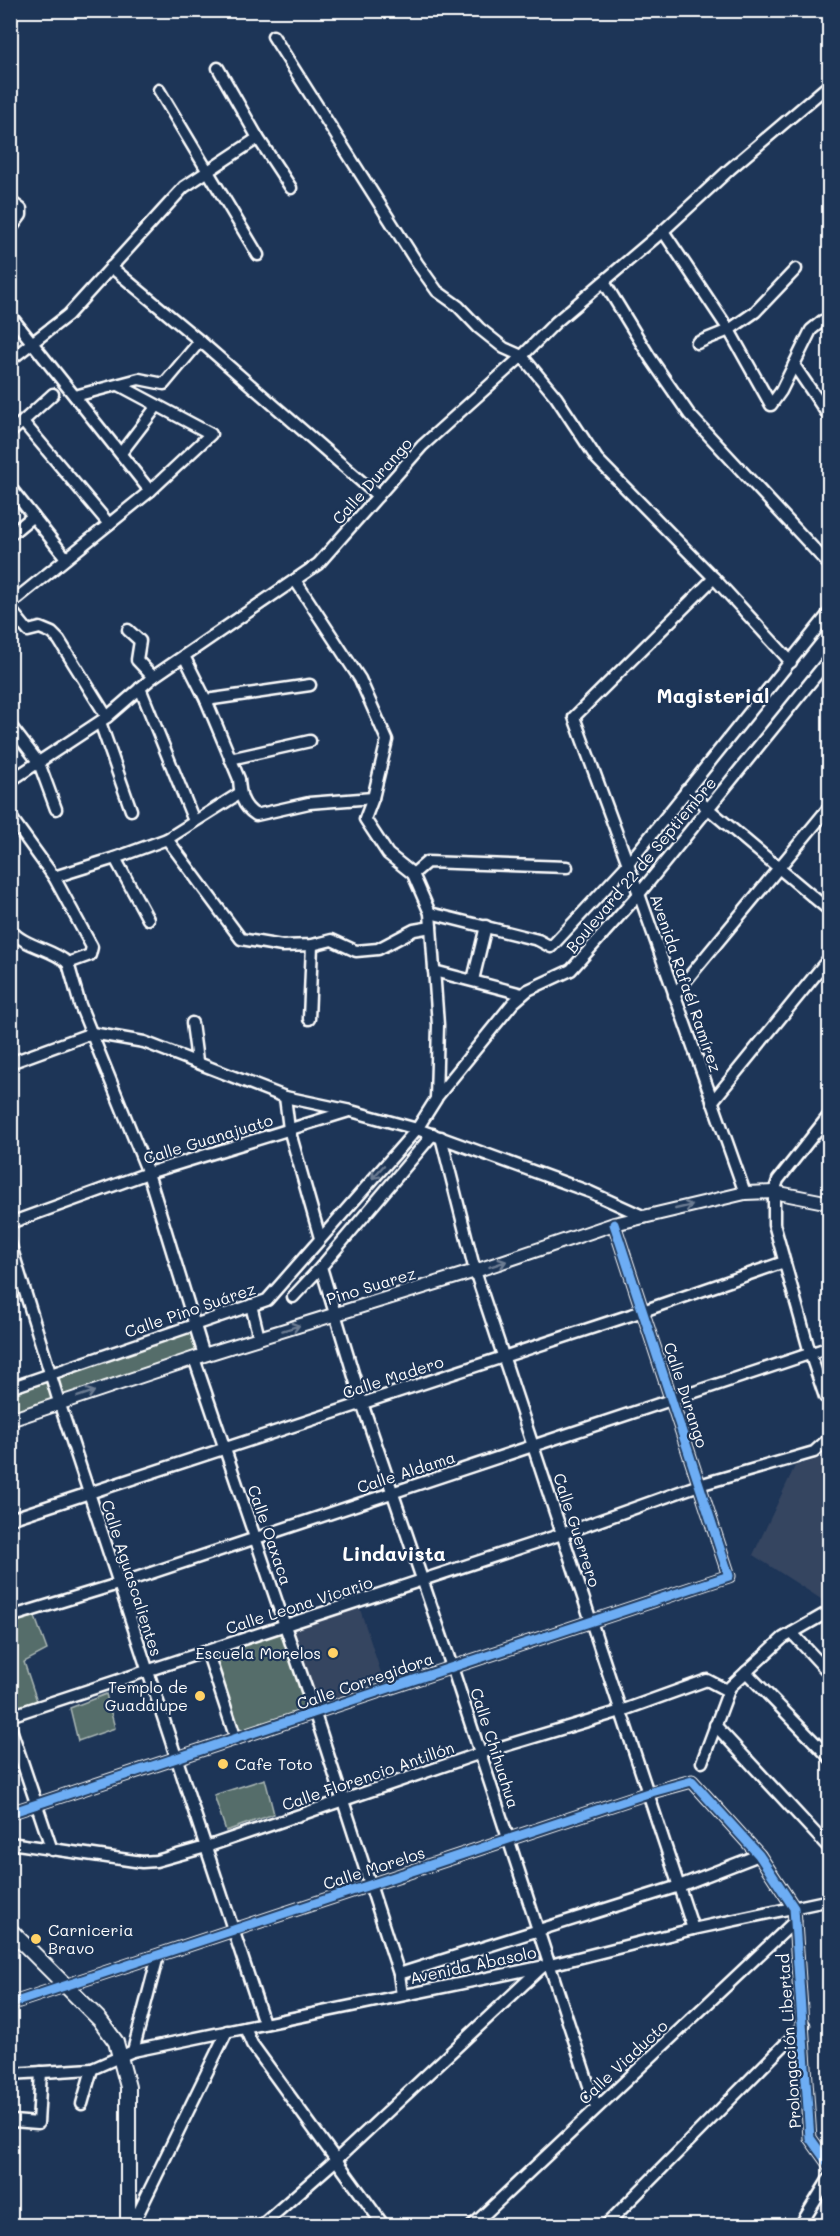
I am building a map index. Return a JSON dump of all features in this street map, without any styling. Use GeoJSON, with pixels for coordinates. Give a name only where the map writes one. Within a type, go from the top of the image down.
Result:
{"type":"FeatureCollection","features":[{"type":"Feature","properties":{"kind":"main road"},"geometry":{"type":"LineString","coordinates":[[10,1930],[100,2020],[127,2053],[130,2226]]}},
{"type":"Feature","properties":{"kind":"street"},"geometry":{"type":"LineString","coordinates":[[273,36],[411,254],[437,291],[458,306],[479,328],[504,348],[522,356],[556,397],[597,459],[714,578],[791,662]]}},
{"type":"Feature","properties":{"kind":"street"},"geometry":{"type":"LineString","coordinates":[[218,68],[258,138],[291,188]]}},
{"type":"Feature","properties":{"kind":"street","name":"Calle Durango"},"geometry":{"type":"LineString","coordinates":[[10,781],[104,720],[153,677],[318,564],[422,446],[522,356],[556,322],[830,84]]}},
{"type":"Feature","properties":{"kind":"street"},"geometry":{"type":"LineString","coordinates":[[159,90],[258,255]]}},
{"type":"Feature","properties":{"kind":"street"},"geometry":{"type":"LineString","coordinates":[[10,360],[68,315],[184,187],[258,138]]}},
{"type":"Feature","properties":{"kind":"street"},"geometry":{"type":"LineString","coordinates":[[10,201],[21,209],[21,215],[10,230]]}},
{"type":"Feature","properties":{"kind":"street"},"geometry":{"type":"LineString","coordinates":[[663,231],[729,330],[771,405],[782,390],[811,330],[822,321],[830,320]]}},
{"type":"Feature","properties":{"kind":"street"},"geometry":{"type":"LineString","coordinates":[[111,267],[378,496]]}},
{"type":"Feature","properties":{"kind":"street"},"geometry":{"type":"LineString","coordinates":[[697,343],[729,330],[755,312],[796,268]]}},
{"type":"Feature","properties":{"kind":"street"},"geometry":{"type":"LineString","coordinates":[[604,282],[651,359],[689,414],[830,566]]}},
{"type":"Feature","properties":{"kind":"street"},"geometry":{"type":"LineString","coordinates":[[10,315],[150,491]]}},
{"type":"Feature","properties":{"kind":"street"},"geometry":{"type":"LineString","coordinates":[[75,396],[138,380],[164,384],[200,341]]}},
{"type":"Feature","properties":{"kind":"street"},"geometry":{"type":"LineString","coordinates":[[794,365],[830,418]]}},
{"type":"Feature","properties":{"kind":"street"},"geometry":{"type":"LineString","coordinates":[[10,604],[150,491],[212,434],[119,385]]}},
{"type":"Feature","properties":{"kind":"street"},"geometry":{"type":"LineString","coordinates":[[10,433],[53,394]]}},
{"type":"Feature","properties":{"kind":"street"},"geometry":{"type":"LineString","coordinates":[[121,453],[157,406]]}},
{"type":"Feature","properties":{"kind":"street"},"geometry":{"type":"LineString","coordinates":[[23,422],[108,524]]}},
{"type":"Feature","properties":{"kind":"street"},"geometry":{"type":"LineString","coordinates":[[11,490],[66,558]]}},
{"type":"Feature","properties":{"kind":"street"},"geometry":{"type":"LineString","coordinates":[[10,535],[33,516]]}},
{"type":"Feature","properties":{"kind":"street","name":"Avenida Rafaél Ramírez"},"geometry":{"type":"LineString","coordinates":[[714,578],[574,717],[744,1193]]}},
{"type":"Feature","properties":{"kind":"street"},"geometry":{"type":"LineString","coordinates":[[295,580],[360,679],[387,740],[373,798],[365,819],[388,854],[413,874],[429,913],[438,1025],[435,1099],[417,1129]]}},
{"type":"Feature","properties":{"kind":"street"},"geometry":{"type":"LineString","coordinates":[[10,609],[28,631],[40,628],[52,633],[59,640],[104,720],[131,810]]}},
{"type":"Feature","properties":{"kind":"street","name":"Boulevard 22 de Septiembre"},"geometry":{"type":"LineString","coordinates":[[486,926],[538,940],[551,947],[628,864],[830,612]]}},
{"type":"Feature","properties":{"kind":"street"},"geometry":{"type":"LineString","coordinates":[[128,630],[140,641],[137,660],[153,677]]}},
{"type":"Feature","properties":{"kind":"street"},"geometry":{"type":"LineString","coordinates":[[184,656],[206,700],[239,779],[240,793],[245,808],[256,814],[309,803],[373,798]]}},
{"type":"Feature","properties":{"kind":"street","name":"Boulevard 22 de Septiembre"},"geometry":{"type":"LineString","coordinates":[[435,1099],[522,994],[571,970],[639,894],[710,809],[830,658]]}},
{"type":"Feature","properties":{"kind":"street"},"geometry":{"type":"LineString","coordinates":[[206,700],[310,685]]}},
{"type":"Feature","properties":{"kind":"street"},"geometry":{"type":"LineString","coordinates":[[140,688],[194,821]]}},
{"type":"Feature","properties":{"kind":"street"},"geometry":{"type":"LineString","coordinates":[[10,725],[39,762],[56,809]]}},
{"type":"Feature","properties":{"kind":"street"},"geometry":{"type":"LineString","coordinates":[[230,759],[310,741]]}},
{"type":"Feature","properties":{"kind":"street"},"geometry":{"type":"LineString","coordinates":[[686,790],[830,911]]}},
{"type":"Feature","properties":{"kind":"street"},"geometry":{"type":"LineString","coordinates":[[54,877],[167,839],[240,793]]}},
{"type":"Feature","properties":{"kind":"street"},"geometry":{"type":"LineString","coordinates":[[674,994],[830,806]]}},
{"type":"Feature","properties":{"kind":"street"},"geometry":{"type":"LineString","coordinates":[[10,816],[54,877],[92,947],[90,955],[68,963],[58,954],[16,937],[10,929]]}},
{"type":"Feature","properties":{"kind":"street"},"geometry":{"type":"LineString","coordinates":[[167,839],[241,939],[282,946],[312,945],[332,940],[356,951],[378,949],[414,930],[431,927]]}},
{"type":"Feature","properties":{"kind":"street"},"geometry":{"type":"LineString","coordinates":[[115,858],[148,919]]}},
{"type":"Feature","properties":{"kind":"street"},"geometry":{"type":"LineString","coordinates":[[413,874],[427,862],[567,867]]}},
{"type":"Feature","properties":{"kind":"street"},"geometry":{"type":"LineString","coordinates":[[429,913],[486,926],[473,980]]}},
{"type":"Feature","properties":{"kind":"street"},"geometry":{"type":"LineString","coordinates":[[309,1019],[312,945]]}},
{"type":"Feature","properties":{"kind":"street"},"geometry":{"type":"LineString","coordinates":[[712,1102],[830,957]]}},
{"type":"Feature","properties":{"kind":"street","name":"Calle Oaxaca"},"geometry":{"type":"LineString","coordinates":[[68,963],[80,1005],[148,1173],[195,1325],[199,1357],[225,1448],[315,1714],[399,1974],[402,1995]]}},
{"type":"Feature","properties":{"kind":"street"},"geometry":{"type":"LineString","coordinates":[[435,970],[522,994]]}},
{"type":"Feature","properties":{"kind":"street"},"geometry":{"type":"LineString","coordinates":[[192,1023],[197,1061]]}},
{"type":"Feature","properties":{"kind":"street"},"geometry":{"type":"LineString","coordinates":[[10,1063],[92,1033],[144,1041],[285,1097],[351,1111],[417,1129],[590,1192],[645,1216]]}},
{"type":"Feature","properties":{"kind":"street"},"geometry":{"type":"LineString","coordinates":[[285,1097],[289,1130],[320,1238]]}},
{"type":"Feature","properties":{"kind":"street","name":"Calle Guanajuato"},"geometry":{"type":"LineString","coordinates":[[10,1223],[148,1173],[351,1111]]}},
{"type":"Feature","properties":{"kind":"street"},"geometry":{"type":"LineString","coordinates":[[825,1397],[810,1353],[774,1224],[774,1192],[778,1180],[830,1114]]}},
{"type":"Feature","properties":{"kind":"street","name":"Calle Pino Suárez"},"geometry":{"type":"LineString","coordinates":[[10,1388],[267,1300],[417,1129]]}},
{"type":"Feature","properties":{"kind":"street"},"geometry":{"type":"LineString","coordinates":[[293,1297],[437,1136]]}},
{"type":"Feature","properties":{"kind":"street","name":"Calle Guerrero"},"geometry":{"type":"LineString","coordinates":[[437,1136],[475,1271],[693,1929]]}},
{"type":"Feature","properties":{"kind":"street","name":"Pino Suarez"},"geometry":{"type":"LineString","coordinates":[[10,1420],[59,1402],[475,1271],[614,1224],[744,1193],[774,1192],[830,1203]]}},
{"type":"Feature","properties":{"kind":"street","name":"Calle Durango"},"geometry":{"type":"LineString","coordinates":[[614,1224],[729,1576]]}},
{"type":"Feature","properties":{"kind":"street","name":"Calle Aguascalientes"},"geometry":{"type":"LineString","coordinates":[[10,1243],[88,1492],[264,2023]]}},
{"type":"Feature","properties":{"kind":"street","name":"Calle Madero"},"geometry":{"type":"LineString","coordinates":[[10,1519],[643,1311],[784,1262]]}},
{"type":"Feature","properties":{"kind":"street","name":"Calle Chihuahua"},"geometry":{"type":"LineString","coordinates":[[321,1267],[362,1403],[509,1839],[538,1930],[546,1966],[597,2107]]}},
{"type":"Feature","properties":{"kind":"street"},"geometry":{"type":"LineString","coordinates":[[251,1305],[259,1338]]}},
{"type":"Feature","properties":{"kind":"street","name":"Calle Aldama"},"geometry":{"type":"LineString","coordinates":[[10,1617],[118,1584],[830,1347]]}},
{"type":"Feature","properties":{"kind":"street","name":"Calle Leona Vicario"},"geometry":{"type":"LineString","coordinates":[[10,1716],[562,1534],[699,1485],[814,1452],[825,1442]]}},
{"type":"Feature","properties":{"kind":"street","name":"Calle Corregidora"},"geometry":{"type":"LineString","coordinates":[[10,1813],[729,1576]]}},
{"type":"Feature","properties":{"kind":"street"},"geometry":{"type":"LineString","coordinates":[[702,1762],[730,1687],[783,1638],[830,1611]]}},
{"type":"Feature","properties":{"kind":"street"},"geometry":{"type":"LineString","coordinates":[[792,1633],[830,1674]]}},
{"type":"Feature","properties":{"kind":"street"},"geometry":{"type":"LineString","coordinates":[[207,1651],[236,1739]]}},
{"type":"Feature","properties":{"kind":"street"},"geometry":{"type":"LineString","coordinates":[[746,1672],[830,1758]]}},
{"type":"Feature","properties":{"kind":"street","name":"Calle Florencio Antillón"},"geometry":{"type":"LineString","coordinates":[[10,1844],[142,1862],[156,1861],[206,1847],[481,1754],[621,1711],[707,1680],[728,1691]]}},
{"type":"Feature","properties":{"kind":"street"},"geometry":{"type":"LineString","coordinates":[[715,1725],[830,1849]]}},
{"type":"Feature","properties":{"kind":"street"},"geometry":{"type":"LineString","coordinates":[[10,1726],[52,1850]]}},
{"type":"Feature","properties":{"kind":"street","name":"Calle Morelos"},"geometry":{"type":"LineString","coordinates":[[10,2004],[648,1793],[692,1781],[759,1856]]}},
{"type":"Feature","properties":{"kind":"street"},"geometry":{"type":"LineString","coordinates":[[399,1974],[679,1886],[759,1856],[794,1908]]}},
{"type":"Feature","properties":{"kind":"street","name":"Avenida Abasolo"},"geometry":{"type":"LineString","coordinates":[[92,2069],[127,2053],[546,1966],[693,1929],[830,1900]]}},
{"type":"Feature","properties":{"kind":"street","name":"Prolongación Libertad"},"geometry":{"type":"LineString","coordinates":[[794,1908],[804,2025],[810,2138],[830,2166]]}},
{"type":"Feature","properties":{"kind":"street","name":"Calle Viaducto"},"geometry":{"type":"LineString","coordinates":[[472,2226],[795,1921]]}},
{"type":"Feature","properties":{"kind":"street"},"geometry":{"type":"LineString","coordinates":[[127,2053],[159,1956]]}},
{"type":"Feature","properties":{"kind":"street"},"geometry":{"type":"LineString","coordinates":[[261,2226],[546,1966]]}},
{"type":"Feature","properties":{"kind":"street"},"geometry":{"type":"LineString","coordinates":[[605,2226],[804,2025]]}},
{"type":"Feature","properties":{"kind":"street"},"geometry":{"type":"LineString","coordinates":[[245,2028],[252,2044],[384,2226]]}},
{"type":"Feature","properties":{"kind":"street"},"geometry":{"type":"LineString","coordinates":[[130,2226],[227,2031]]}},
{"type":"Feature","properties":{"kind":"street"},"geometry":{"type":"LineString","coordinates":[[10,2074],[92,2069],[82,2104]]}},
{"type":"Feature","properties":{"kind":"street"},"geometry":{"type":"LineString","coordinates":[[13,2121],[38,2123],[41,2072]]}},
{"type":"Feature","properties":{"kind":"street"},"geometry":{"type":"LineString","coordinates":[[800,2226],[830,2177]]}},
{"type":"Feature","properties":{"kind":"shaded area"},"geometry":{"type":"Polygon","coordinates":[[[829,1456],[830,1596],[824,1601],[753,1555],[795,1466],[829,1456]]]}},
{"type":"Feature","properties":{"kind":"shaded area","name":"Escuela Morelos"},"geometry":{"type":"Polygon","coordinates":[[[360,1609],[383,1679],[313,1713],[283,1626],[360,1609]]]}},
{"type":"Feature","properties":{"kind":"green space"},"geometry":{"type":"Polygon","coordinates":[[[195,1325],[204,1355],[11,1420],[10,1388],[195,1325]]]}},
{"type":"Feature","properties":{"kind":"green space"},"geometry":{"type":"Polygon","coordinates":[[[35,1617],[47,1650],[24,1662],[39,1707],[11,1716],[11,1621],[35,1617]]]}},
{"type":"Feature","properties":{"kind":"green space"},"geometry":{"type":"Polygon","coordinates":[[[283,1626],[313,1713],[236,1739],[207,1651],[283,1626]]]}},
{"type":"Feature","properties":{"kind":"green space"},"geometry":{"type":"Polygon","coordinates":[[[106,1694],[115,1728],[78,1741],[70,1708],[106,1694]]]}},
{"type":"Feature","properties":{"kind":"green space"},"geometry":{"type":"Polygon","coordinates":[[[265,1779],[274,1814],[226,1831],[214,1795],[265,1779]]]}},
{"type":"Feature","properties":{"kind":"cycle path"},"geometry":{"type":"LineString","coordinates":[[10,1813],[729,1576],[614,1224]]}},
{"type":"Feature","properties":{"kind":"cycle path"},"geometry":{"type":"LineString","coordinates":[[10,2004],[648,1793],[692,1781],[759,1855],[794,1908],[810,2138],[830,2166]]}},
{"type":"Feature","properties":{"kind":"place","name":"Escuela Morelos"},"geometry":{"type":"Point","coordinates":[333,1653]}},
{"type":"Feature","properties":{"kind":"place","name":"Templo de Guadalupe"},"geometry":{"type":"Point","coordinates":[200,1696]}},
{"type":"Feature","properties":{"kind":"place","name":"Cafe Toto"},"geometry":{"type":"Point","coordinates":[223,1764]}},
{"type":"Feature","properties":{"kind":"place","name":"Carniceria Bravo"},"geometry":{"type":"Point","coordinates":[36,1939]}},
{"type":"Feature","properties":{"kind":"district","name":"Magisterial"},"geometry":{"type":"Point","coordinates":[713,696]}},
{"type":"Feature","properties":{"kind":"district","name":"Lindavista"},"geometry":{"type":"Point","coordinates":[394,1554]}}]}
